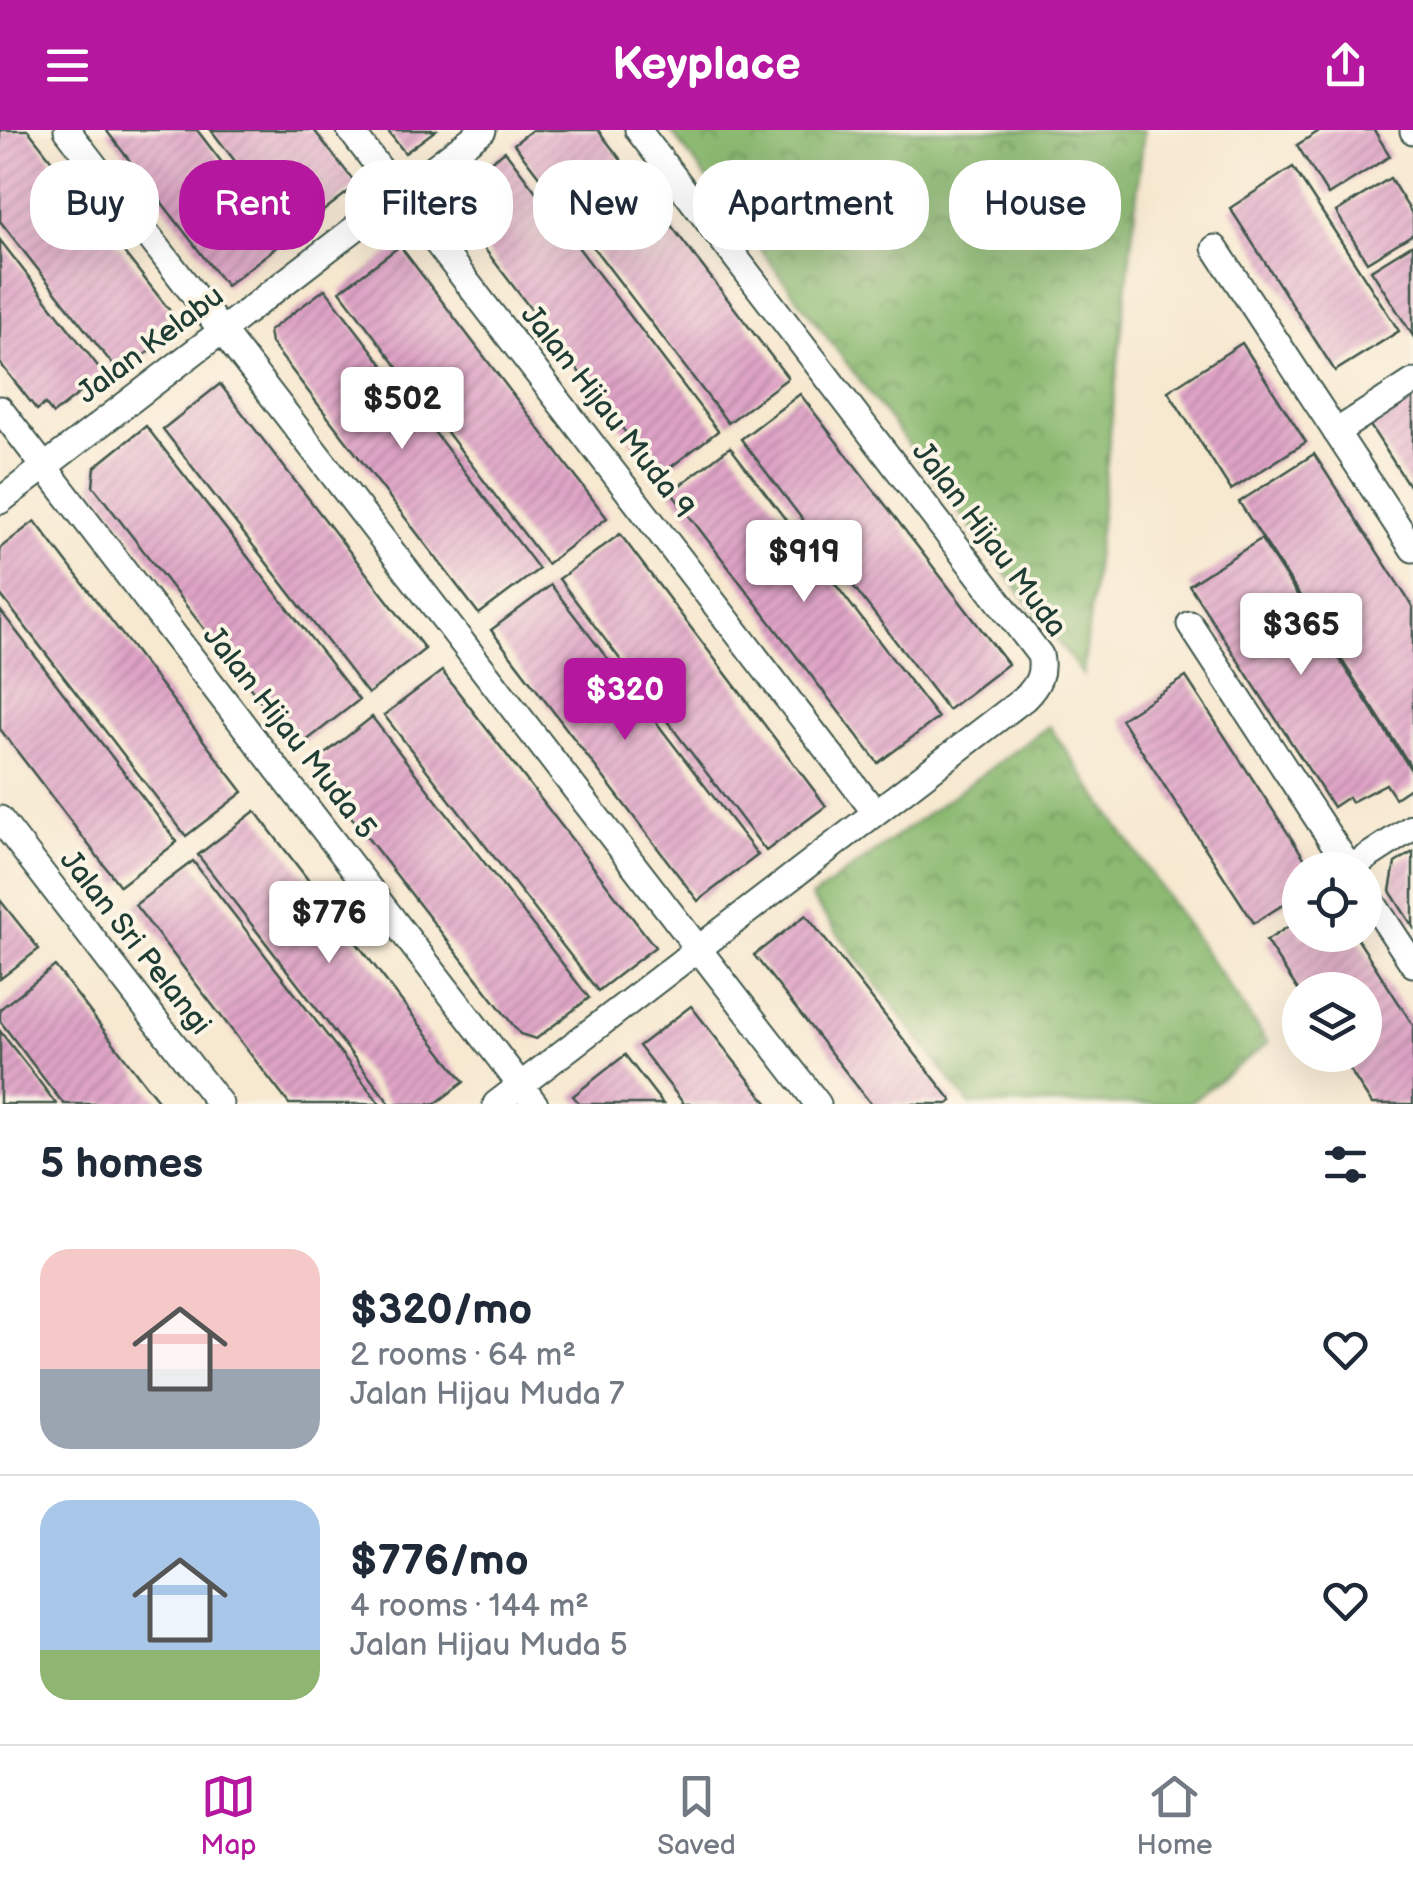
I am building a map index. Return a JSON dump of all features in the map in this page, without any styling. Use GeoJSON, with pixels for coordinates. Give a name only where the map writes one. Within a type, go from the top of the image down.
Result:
{"type":"FeatureCollection","features":[{"type":"Feature","properties":{"kind":"street"},"geometry":{"type":"LineString","coordinates":[[66,130],[818,1104]]}},
{"type":"Feature","properties":{"kind":"street","name":"Jalan Hijau Muda 9"},"geometry":{"type":"LineString","coordinates":[[350,130],[373,160]]}},
{"type":"Feature","properties":{"kind":"street","name":"Jalan Kelabu"},"geometry":{"type":"LineString","coordinates":[[444,160],[483,130]]}},
{"type":"Feature","properties":{"kind":"street","name":"Jalan Hijau Muda"},"geometry":{"type":"LineString","coordinates":[[496,1104],[528,1095],[696,948],[1025,698],[1040,676],[1040,655],[638,130]]}},
{"type":"Feature","properties":{"kind":"street","name":"Jalan Kelabu"},"geometry":{"type":"LineString","coordinates":[[0,501],[345,236]]}},
{"type":"Feature","properties":{"kind":"street"},"geometry":{"type":"LineString","coordinates":[[1215,248],[1413,549]]}},
{"type":"Feature","properties":{"kind":"street","name":"Jalan Hijau Muda 9"},"geometry":{"type":"LineString","coordinates":[[443,250],[874,811]]}},
{"type":"Feature","properties":{"kind":"street"},"geometry":{"type":"LineString","coordinates":[[1336,432],[1413,382]]}},
{"type":"Feature","properties":{"kind":"street","name":"Jalan Hijau Muda 5"},"geometry":{"type":"LineString","coordinates":[[0,409],[528,1095]]}},
{"type":"Feature","properties":{"kind":"street"},"geometry":{"type":"LineString","coordinates":[[1190,624],[1340,852]]}},
{"type":"Feature","properties":{"kind":"street","name":"Jalan Sri Pelangi"},"geometry":{"type":"LineString","coordinates":[[0,819],[220,1104]]}},
{"type":"Feature","properties":{"kind":"street"},"geometry":{"type":"LineString","coordinates":[[1376,852],[1413,827]]}},
{"type":"Feature","properties":{"kind":"street"},"geometry":{"type":"LineString","coordinates":[[1382,917],[1413,964]]}},
{"type":"Feature","properties":{"kind":"green space"},"geometry":{"type":"Polygon","coordinates":[[[670,130],[1144,130],[1083,675],[761,250],[929,250],[929,160],[693,160],[670,130]]]}},
{"type":"Feature","properties":{"kind":"green space"},"geometry":{"type":"Polygon","coordinates":[[[1049,726],[1268,1043],[1188,1104],[969,1104],[811,898],[1049,726]]]}},
{"type":"Feature","properties":{"kind":"building"},"geometry":{"type":"Polygon","coordinates":[[[0,130],[28,130],[52,160],[30,160],[30,250],[122,250],[170,311],[169,336],[120,374],[0,221],[0,130]]]}},
{"type":"Feature","properties":{"kind":"building"},"geometry":{"type":"Polygon","coordinates":[[[106,130],[197,130],[220,160],[179,160],[179,225],[159,199],[159,160],[129,160],[106,130]]]}},
{"type":"Feature","properties":{"kind":"building"},"geometry":{"type":"Polygon","coordinates":[[[211,130],[314,130],[345,170],[345,194],[325,210],[325,160],[234,160],[211,130]]]}},
{"type":"Feature","properties":{"kind":"building"},"geometry":{"type":"Polygon","coordinates":[[[387,130],[436,130],[405,153],[387,130]]]}},
{"type":"Feature","properties":{"kind":"building"},"geometry":{"type":"Polygon","coordinates":[[[532,130],[598,130],[621,160],[533,160],[533,169],[514,144],[532,130]]]}},
{"type":"Feature","properties":{"kind":"building"},"geometry":{"type":"Polygon","coordinates":[[[1321,130],[1374,130],[1390,156],[1328,195],[1297,145],[1321,130]]]}},
{"type":"Feature","properties":{"kind":"building"},"geometry":{"type":"Polygon","coordinates":[[[505,151],[512,160],[493,160],[505,151]]]}},
{"type":"Feature","properties":{"kind":"building"},"geometry":{"type":"Polygon","coordinates":[[[513,162],[533,188],[533,250],[580,250],[718,431],[659,476],[486,250],[513,250],[513,162]]]}},
{"type":"Feature","properties":{"kind":"building"},"geometry":{"type":"Polygon","coordinates":[[[1293,167],[1399,331],[1335,371],[1230,208],[1293,167]]]}},
{"type":"Feature","properties":{"kind":"building"},"geometry":{"type":"Polygon","coordinates":[[[1390,178],[1413,215],[1413,234],[1367,262],[1336,212],[1390,178]]]}},
{"type":"Feature","properties":{"kind":"building"},"geometry":{"type":"Polygon","coordinates":[[[673,228],[788,378],[728,423],[595,250],[673,250],[673,228]]]}},
{"type":"Feature","properties":{"kind":"building"},"geometry":{"type":"Polygon","coordinates":[[[0,240],[104,374],[53,414],[45,404],[37,410],[0,363],[0,240]]]}},
{"type":"Feature","properties":{"kind":"building"},"geometry":{"type":"Polygon","coordinates":[[[1413,244],[1413,336],[1371,270],[1413,244]]]}},
{"type":"Feature","properties":{"kind":"building"},"geometry":{"type":"Polygon","coordinates":[[[198,250],[273,250],[226,286],[198,250]]]}},
{"type":"Feature","properties":{"kind":"building"},"geometry":{"type":"Polygon","coordinates":[[[395,250],[403,250],[607,518],[547,564],[340,291],[395,250]]]}},
{"type":"Feature","properties":{"kind":"building"},"geometry":{"type":"Polygon","coordinates":[[[325,289],[539,569],[479,614],[271,343],[269,331],[325,289]]]}},
{"type":"Feature","properties":{"kind":"building"},"geometry":{"type":"Polygon","coordinates":[[[1242,343],[1306,442],[1231,490],[1168,391],[1242,343]]]}},
{"type":"Feature","properties":{"kind":"building"},"geometry":{"type":"Polygon","coordinates":[[[220,384],[425,649],[368,694],[163,429],[220,384]]]}},
{"type":"Feature","properties":{"kind":"building"},"geometry":{"type":"Polygon","coordinates":[[[800,394],[1008,664],[948,710],[741,439],[800,394]]]}},
{"type":"Feature","properties":{"kind":"building"},"geometry":{"type":"Polygon","coordinates":[[[1413,396],[1413,492],[1369,424],[1413,396]]]}},
{"type":"Feature","properties":{"kind":"building"},"geometry":{"type":"Polygon","coordinates":[[[146,426],[359,700],[297,748],[93,486],[95,467],[146,426]]]}},
{"type":"Feature","properties":{"kind":"building"},"geometry":{"type":"Polygon","coordinates":[[[730,447],[938,718],[878,763],[671,492],[730,447]]]}},
{"type":"Feature","properties":{"kind":"building"},"geometry":{"type":"Polygon","coordinates":[[[1314,454],[1413,607],[1413,770],[1239,502],[1314,454]]]}},
{"type":"Feature","properties":{"kind":"building"},"geometry":{"type":"Polygon","coordinates":[[[35,521],[243,792],[186,836],[0,594],[0,548],[35,521]]]}},
{"type":"Feature","properties":{"kind":"building"},"geometry":{"type":"Polygon","coordinates":[[[620,534],[826,806],[766,851],[559,579],[620,534]]]}},
{"type":"Feature","properties":{"kind":"building"},"geometry":{"type":"Polygon","coordinates":[[[1261,539],[1413,773],[1413,786],[1395,798],[1386,784],[1351,802],[1348,797],[1333,807],[1189,585],[1261,539]]]}},
{"type":"Feature","properties":{"kind":"building"},"geometry":{"type":"Polygon","coordinates":[[[551,585],[758,855],[698,901],[491,630],[551,585]]]}},
{"type":"Feature","properties":{"kind":"building"},"geometry":{"type":"Polygon","coordinates":[[[0,610],[177,842],[120,886],[0,729],[0,610]]]}},
{"type":"Feature","properties":{"kind":"building"},"geometry":{"type":"Polygon","coordinates":[[[442,671],[655,947],[598,991],[384,715],[442,671]]]}},
{"type":"Feature","properties":{"kind":"building"},"geometry":{"type":"Polygon","coordinates":[[[1186,677],[1300,852],[1282,852],[1282,905],[1254,923],[1121,719],[1186,677]]]}},
{"type":"Feature","properties":{"kind":"building"},"geometry":{"type":"Polygon","coordinates":[[[372,717],[589,998],[536,1039],[520,1034],[311,765],[372,717]]]}},
{"type":"Feature","properties":{"kind":"building"},"geometry":{"type":"Polygon","coordinates":[[[255,811],[464,1082],[435,1104],[390,1104],[198,855],[255,811]]]}},
{"type":"Feature","properties":{"kind":"building"},"geometry":{"type":"Polygon","coordinates":[[[1413,852],[1413,927],[1390,891],[1395,863],[1413,852]]]}},
{"type":"Feature","properties":{"kind":"building"},"geometry":{"type":"Polygon","coordinates":[[[193,861],[380,1104],[289,1104],[135,905],[193,861]]]}},
{"type":"Feature","properties":{"kind":"building"},"geometry":{"type":"Polygon","coordinates":[[[0,900],[39,949],[0,979],[0,900]]]}},
{"type":"Feature","properties":{"kind":"building"},"geometry":{"type":"Polygon","coordinates":[[[806,915],[952,1101],[871,1104],[754,955],[806,915]]]}},
{"type":"Feature","properties":{"kind":"building"},"geometry":{"type":"Polygon","coordinates":[[[1282,931],[1282,952],[1366,952],[1379,972],[1286,972],[1266,941],[1282,931]]]}},
{"type":"Feature","properties":{"kind":"building"},"geometry":{"type":"Polygon","coordinates":[[[55,966],[161,1104],[64,1104],[54,1092],[0,1021],[0,1009],[55,966]]]}},
{"type":"Feature","properties":{"kind":"building"},"geometry":{"type":"Polygon","coordinates":[[[1382,977],[1413,1025],[1413,1104],[1372,1104],[1351,1072],[1382,1072],[1382,977]]]}},
{"type":"Feature","properties":{"kind":"building"},"geometry":{"type":"Polygon","coordinates":[[[691,1006],[768,1104],[684,1104],[639,1046],[691,1006]]]}},
{"type":"Feature","properties":{"kind":"building"},"geometry":{"type":"Polygon","coordinates":[[[0,1031],[36,1077],[56,1104],[0,1104],[0,1031]]]}},
{"type":"Feature","properties":{"kind":"building"},"geometry":{"type":"Polygon","coordinates":[[[625,1055],[663,1104],[580,1104],[573,1096],[625,1055]]]}}]}
